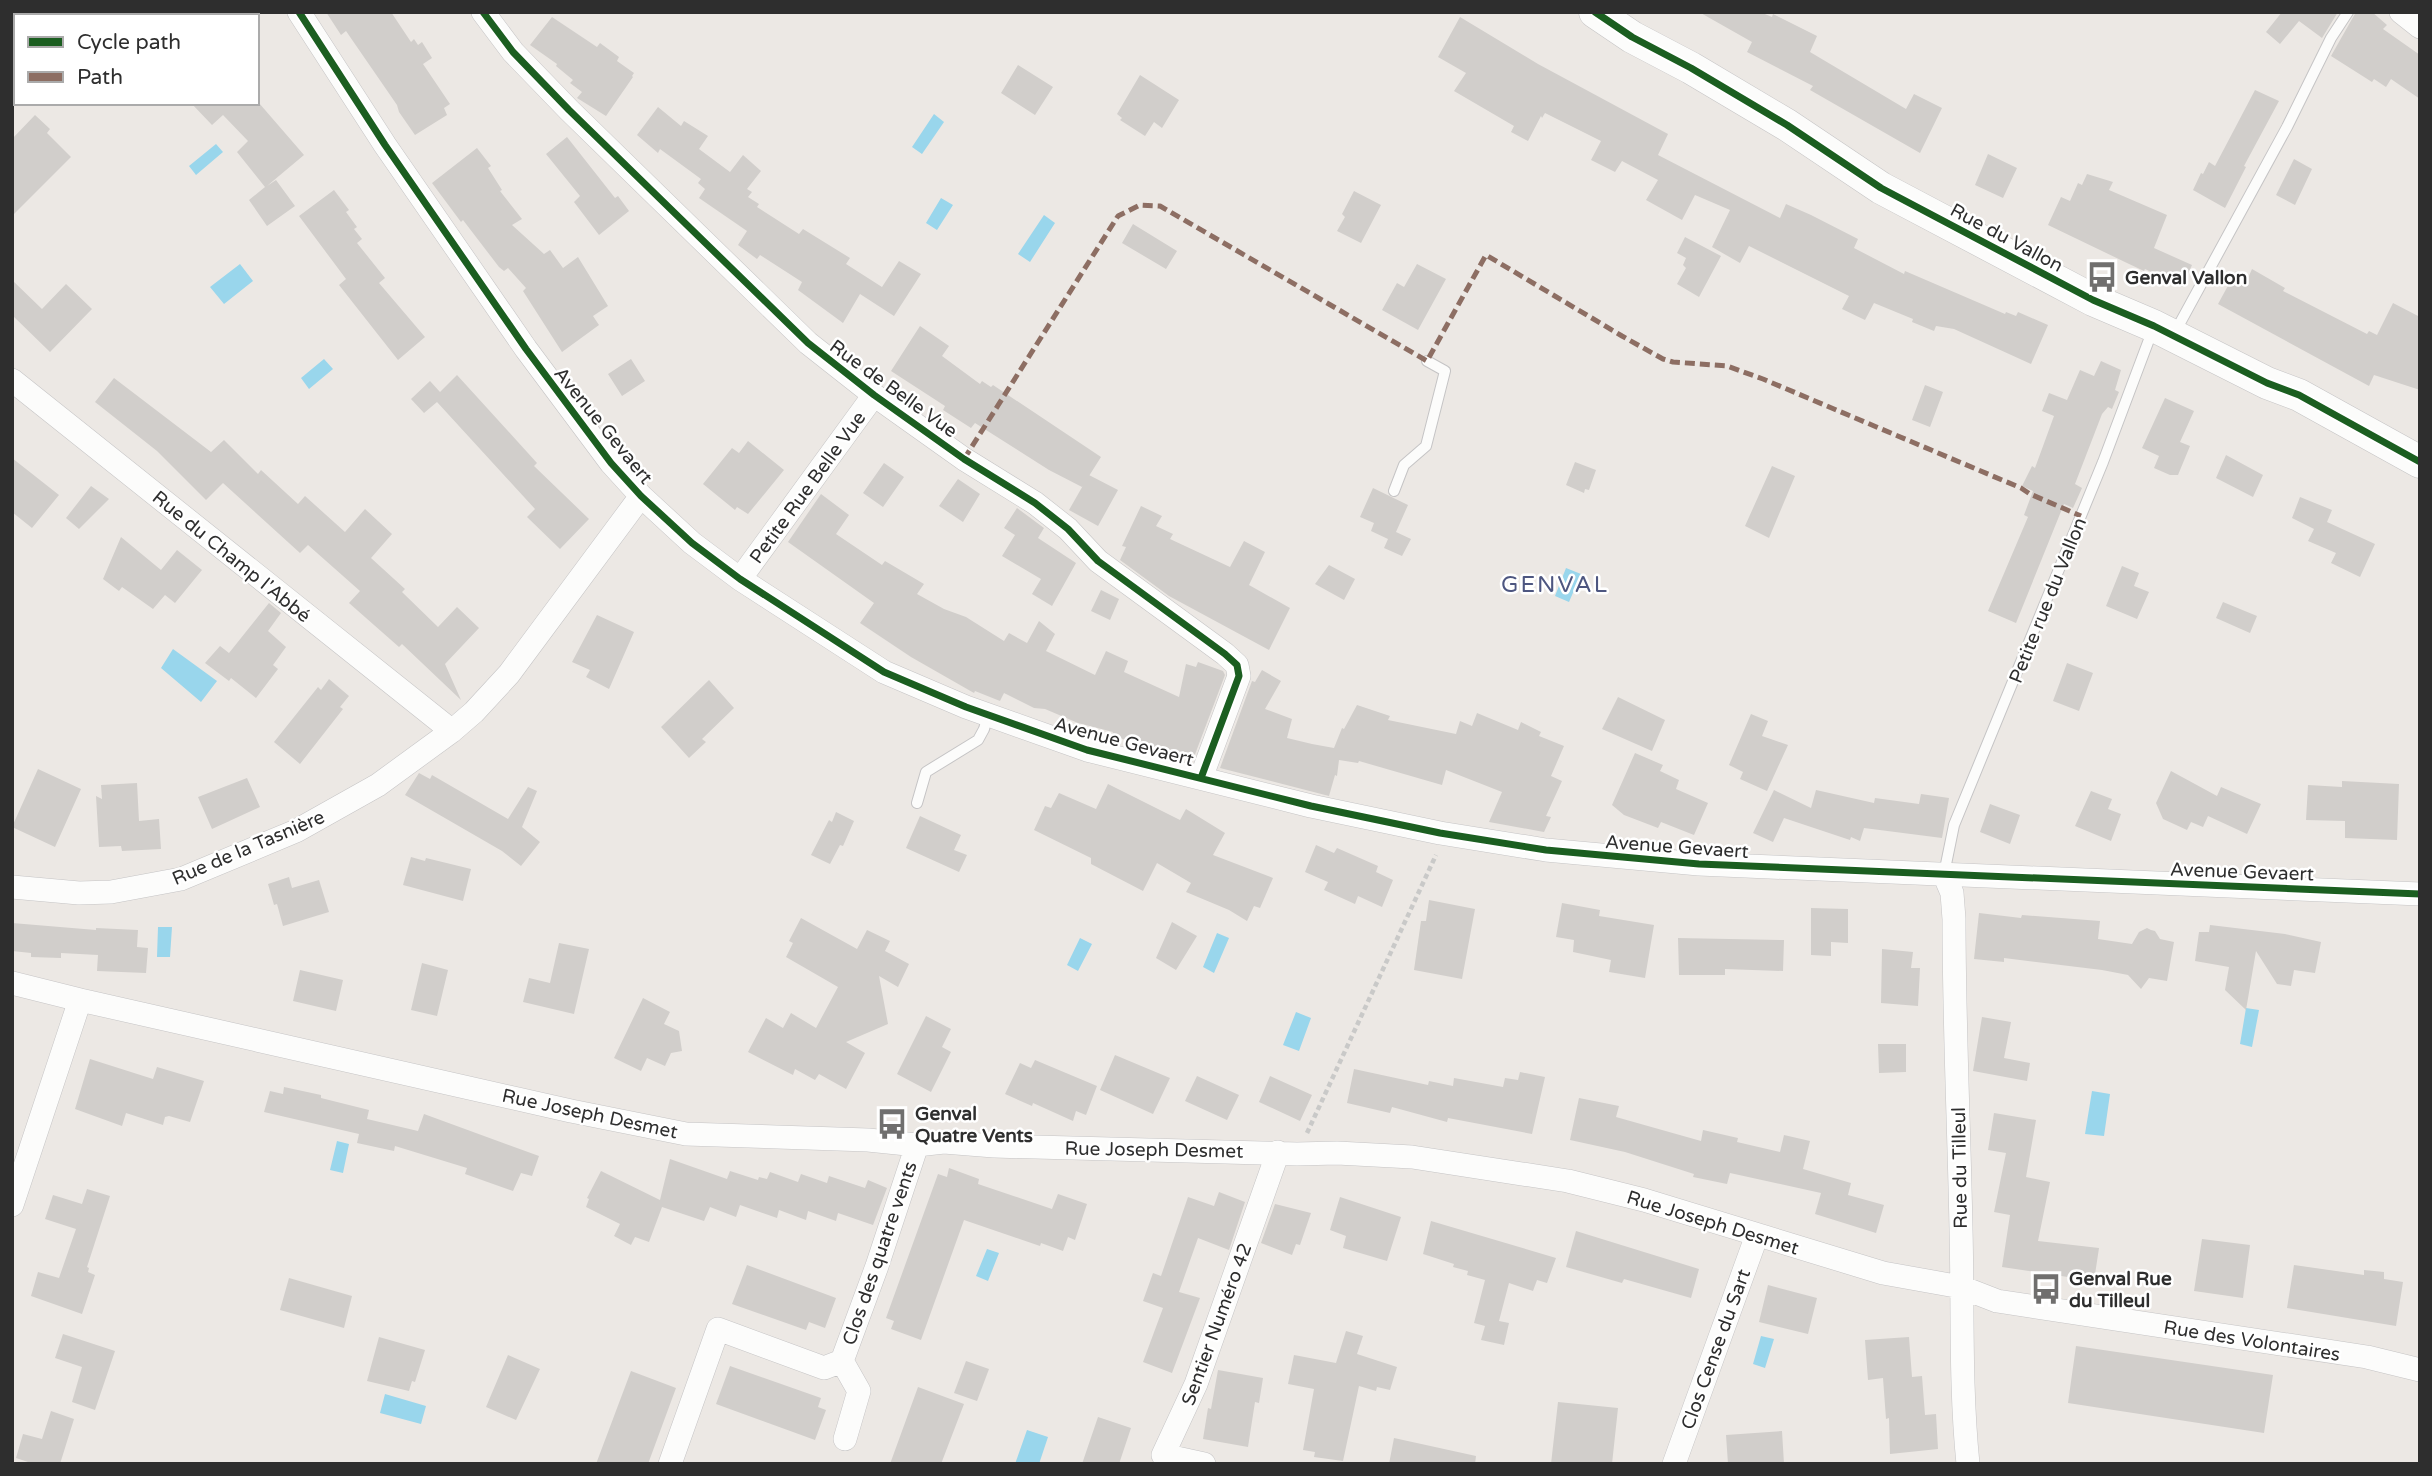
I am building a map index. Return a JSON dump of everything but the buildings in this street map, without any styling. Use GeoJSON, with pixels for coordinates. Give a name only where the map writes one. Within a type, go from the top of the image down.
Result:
{"type":"FeatureCollection","features":[{"type":"Feature","properties":{"kind":"street","name":"Avenue Gevaert"},"geometry":{"type":"LineString","coordinates":[[299,12],[385,145],[526,349],[594,442],[641,496],[692,543],[740,579],[884,672],[988,715],[1087,750],[1311,806],[1440,834],[1546,850],[1699,864],[2420,894]]}},
{"type":"Feature","properties":{"kind":"street","name":"Rue de Belle Vue"},"geometry":{"type":"LineString","coordinates":[[483,12],[513,52],[586,128],[808,343],[874,395],[975,466],[1035,503],[1068,529],[1098,561],[1237,665],[1239,676],[1201,778]]}},
{"type":"Feature","properties":{"kind":"street","name":"Rue du Vallon"},"geometry":{"type":"LineString","coordinates":[[1595,12],[1632,37],[1691,68],[1787,125],[1881,188],[2093,300],[2163,331],[2267,383],[2299,395],[2420,462]]}},
{"type":"Feature","properties":{"kind":"street"},"geometry":{"type":"LineString","coordinates":[[2401,12],[2420,27]]}},
{"type":"Feature","properties":{"kind":"street","name":"Rue du Champ l'Abbé"},"geometry":{"type":"LineString","coordinates":[[12,380],[452,731]]}},
{"type":"Feature","properties":{"kind":"street","name":"Petite Rue Belle Vue"},"geometry":{"type":"LineString","coordinates":[[740,579],[874,395]]}},
{"type":"Feature","properties":{"kind":"street","name":"Rue de la Tasnière"},"geometry":{"type":"LineString","coordinates":[[12,887],[111,892],[181,879],[296,831],[338,809],[403,768],[474,712],[532,645],[641,496]]}},
{"type":"Feature","properties":{"kind":"street","name":"Rue du Tilleul"},"geometry":{"type":"LineString","coordinates":[[1944,874],[1952,893],[1954,919],[1963,1411],[1968,1464]]}},
{"type":"Feature","properties":{"kind":"street","name":"Rue Joseph Desmet"},"geometry":{"type":"LineString","coordinates":[[12,982],[80,1000],[686,1134],[868,1140],[917,1145],[944,1142],[994,1146],[1412,1157],[1568,1181],[1644,1200],[1883,1273],[1961,1287]]}},
{"type":"Feature","properties":{"kind":"street"},"geometry":{"type":"LineString","coordinates":[[12,1205],[80,1000]]}},
{"type":"Feature","properties":{"kind":"street","name":"Clos des quatre vents"},"geometry":{"type":"LineString","coordinates":[[670,1464],[718,1329],[824,1368],[842,1361],[917,1145]]}},
{"type":"Feature","properties":{"kind":"street","name":"Sentier Numéro 42"},"geometry":{"type":"LineString","coordinates":[[1204,1464],[1163,1455],[1196,1384],[1287,1153]]}},
{"type":"Feature","properties":{"kind":"street","name":"Clos Cense du Sart"},"geometry":{"type":"LineString","coordinates":[[1674,1464],[1757,1235]]}},
{"type":"Feature","properties":{"kind":"street","name":"Rue des Volontaires"},"geometry":{"type":"LineString","coordinates":[[1961,1287],[1997,1301],[2367,1357],[2420,1370]]}},
{"type":"Feature","properties":{"kind":"street","name":"Clos des quatre vents"},"geometry":{"type":"LineString","coordinates":[[842,1361],[859,1391],[845,1439]]}},
{"type":"Feature","properties":{"kind":"lane","name":"Petite rue du Vallon"},"geometry":{"type":"LineString","coordinates":[[1944,874],[1954,825],[2148,349],[2163,331],[2287,127],[2331,38],[2348,12]]}},
{"type":"Feature","properties":{"kind":"lane"},"geometry":{"type":"LineString","coordinates":[[1394,491],[1404,465],[1426,446],[1431,432],[1445,371],[1427,361]]}},
{"type":"Feature","properties":{"kind":"lane"},"geometry":{"type":"LineString","coordinates":[[916,803],[926,772],[978,740],[988,715]]}},
{"type":"Feature","properties":{"kind":"path"},"geometry":{"type":"LineString","coordinates":[[1287,1153],[1437,851],[1440,834]]}},
{"type":"Feature","properties":{"kind":"water"},"geometry":{"type":"Polygon","coordinates":[[[934,114],[944,122],[922,154],[912,147],[934,114]]]}},
{"type":"Feature","properties":{"kind":"water"},"geometry":{"type":"Polygon","coordinates":[[[216,144],[223,152],[196,175],[189,166],[216,144]]]}},
{"type":"Feature","properties":{"kind":"water"},"geometry":{"type":"Polygon","coordinates":[[[941,198],[953,205],[937,230],[926,223],[941,198]]]}},
{"type":"Feature","properties":{"kind":"water"},"geometry":{"type":"Polygon","coordinates":[[[1044,215],[1055,223],[1030,262],[1018,254],[1044,215]]]}},
{"type":"Feature","properties":{"kind":"water"},"geometry":{"type":"Polygon","coordinates":[[[240,264],[253,281],[224,304],[210,287],[240,264]]]}},
{"type":"Feature","properties":{"kind":"water"},"geometry":{"type":"Polygon","coordinates":[[[324,359],[333,369],[309,389],[301,378],[324,359]]]}},
{"type":"Feature","properties":{"kind":"water"},"geometry":{"type":"Polygon","coordinates":[[[1566,568],[1581,574],[1569,602],[1555,596],[1566,568]]]}},
{"type":"Feature","properties":{"kind":"water"},"geometry":{"type":"Polygon","coordinates":[[[173,649],[217,681],[201,702],[161,668],[173,649]]]}},
{"type":"Feature","properties":{"kind":"water"},"geometry":{"type":"Polygon","coordinates":[[[158,927],[172,927],[170,957],[157,957],[158,927]]]}},
{"type":"Feature","properties":{"kind":"water"},"geometry":{"type":"Polygon","coordinates":[[[1217,933],[1229,938],[1214,973],[1203,967],[1217,933]]]}},
{"type":"Feature","properties":{"kind":"water"},"geometry":{"type":"Polygon","coordinates":[[[1080,938],[1092,944],[1078,971],[1067,965],[1080,938]]]}},
{"type":"Feature","properties":{"kind":"water"},"geometry":{"type":"Polygon","coordinates":[[[2246,1008],[2259,1010],[2252,1047],[2240,1044],[2246,1008]]]}},
{"type":"Feature","properties":{"kind":"water"},"geometry":{"type":"Polygon","coordinates":[[[1296,1012],[1311,1018],[1299,1051],[1283,1045],[1296,1012]]]}},
{"type":"Feature","properties":{"kind":"water"},"geometry":{"type":"Polygon","coordinates":[[[2092,1091],[2110,1094],[2104,1136],[2085,1134],[2092,1091]]]}},
{"type":"Feature","properties":{"kind":"water"},"geometry":{"type":"Polygon","coordinates":[[[337,1141],[349,1144],[343,1173],[330,1170],[337,1141]]]}},
{"type":"Feature","properties":{"kind":"water"},"geometry":{"type":"Polygon","coordinates":[[[987,1249],[999,1253],[988,1281],[976,1276],[987,1249]]]}},
{"type":"Feature","properties":{"kind":"water"},"geometry":{"type":"Polygon","coordinates":[[[1761,1336],[1774,1339],[1765,1368],[1753,1364],[1761,1336]]]}},
{"type":"Feature","properties":{"kind":"water"},"geometry":{"type":"Polygon","coordinates":[[[385,1394],[426,1406],[421,1424],[380,1413],[385,1394]]]}},
{"type":"Feature","properties":{"kind":"water"},"geometry":{"type":"Polygon","coordinates":[[[1027,1430],[1048,1437],[1039,1464],[1015,1464],[1027,1430]]]}},
{"type":"Feature","properties":{"kind":"marked path"},"geometry":{"type":"LineString","coordinates":[[964,459],[1118,216],[1140,205],[1160,206],[1427,361],[1486,255],[1663,359],[1727,366],[1763,379],[2081,516]]}},
{"type":"Feature","properties":{"kind":"cycle path"},"geometry":{"type":"LineString","coordinates":[[299,12],[385,145],[526,349],[611,463],[641,496],[692,543],[740,579],[884,672],[966,707],[1087,750],[1311,806],[1440,833],[1546,850],[1699,864],[2420,894]]}},
{"type":"Feature","properties":{"kind":"cycle path"},"geometry":{"type":"LineString","coordinates":[[483,12],[513,52],[569,110],[808,343],[874,395],[964,459],[1035,503],[1068,529],[1098,561],[1237,665],[1239,676],[1201,778]]}},
{"type":"Feature","properties":{"kind":"cycle path"},"geometry":{"type":"LineString","coordinates":[[1595,12],[1632,37],[1691,68],[1787,125],[1881,188],[2093,300],[2154,326],[2267,383],[2299,395],[2420,462]]}},
{"type":"Feature","properties":{"kind":"place","name":"Genval Vallon"},"geometry":{"type":"Point","coordinates":[2102,277]}},
{"type":"Feature","properties":{"kind":"place","name":"Genval Quatre Vents"},"geometry":{"type":"Point","coordinates":[892,1124]}},
{"type":"Feature","properties":{"kind":"place","name":"Genval Rue du Tilleul"},"geometry":{"type":"Point","coordinates":[2046,1289]}},
{"type":"Feature","properties":{"kind":"district","name":"GENVAL"},"geometry":{"type":"Point","coordinates":[1555,584]}}]}
